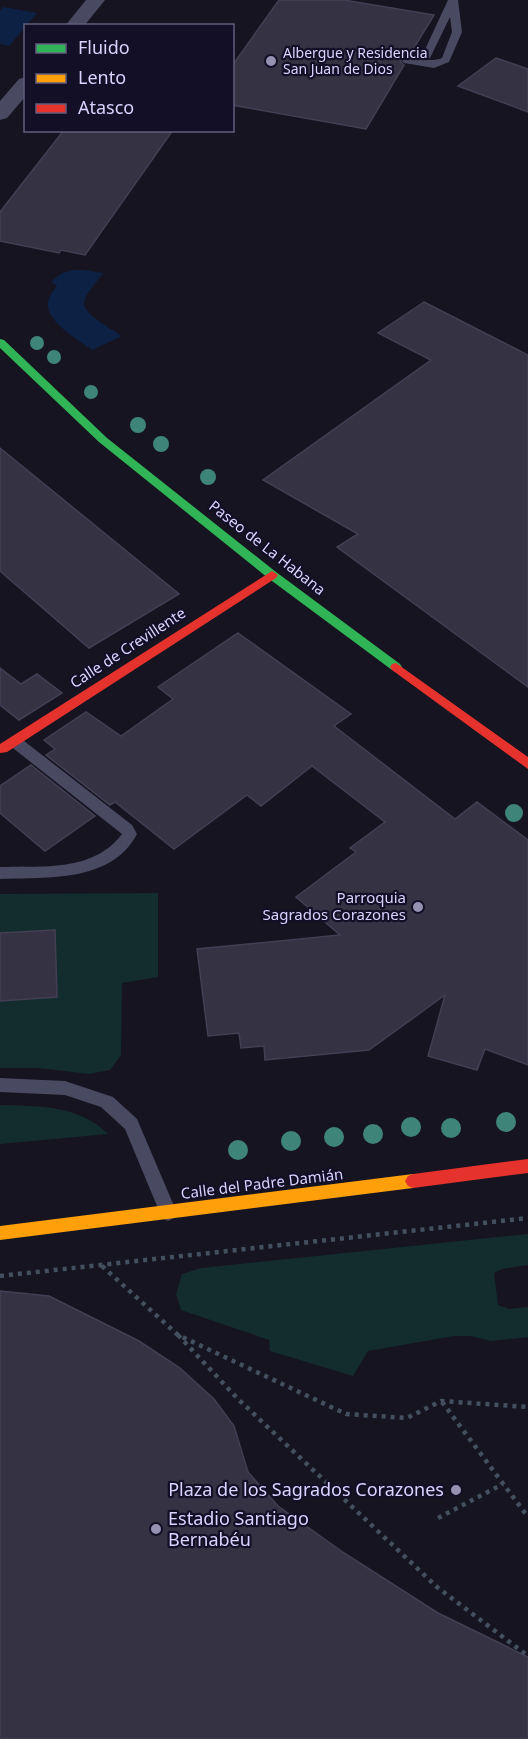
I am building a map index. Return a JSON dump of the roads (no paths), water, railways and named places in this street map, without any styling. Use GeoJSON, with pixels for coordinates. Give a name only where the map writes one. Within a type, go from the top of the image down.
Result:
{"type":"FeatureCollection","features":[{"type":"Feature","properties":{"kind":"street"},"geometry":{"type":"LineString","coordinates":[[76,24],[96,0]]}},
{"type":"Feature","properties":{"kind":"street"},"geometry":{"type":"LineString","coordinates":[[0,114],[24,85]]}},
{"type":"Feature","properties":{"kind":"street","name":"Paseo de La Habana"},"geometry":{"type":"LineString","coordinates":[[0,342],[103,440],[272,574],[528,764]]}},
{"type":"Feature","properties":{"kind":"street","name":"Calle de Crevillente"},"geometry":{"type":"LineString","coordinates":[[8,745],[272,574]]}},
{"type":"Feature","properties":{"kind":"street","name":"Calle del Padre Damián"},"geometry":{"type":"LineString","coordinates":[[0,1233],[168,1214],[528,1166]]}},
{"type":"Feature","properties":{"kind":"lane"},"geometry":{"type":"LineString","coordinates":[[427,56],[453,0]]}},
{"type":"Feature","properties":{"kind":"lane"},"geometry":{"type":"LineString","coordinates":[[407,61],[434,65],[446,60],[457,32],[453,0]]}},
{"type":"Feature","properties":{"kind":"lane"},"geometry":{"type":"LineString","coordinates":[[0,873],[68,871],[104,858],[128,842],[130,834],[128,829],[8,745]]}},
{"type":"Feature","properties":{"kind":"lane"},"geometry":{"type":"LineString","coordinates":[[0,1084],[65,1088],[107,1102],[131,1124],[168,1214]]}},
{"type":"Feature","properties":{"kind":"water"},"geometry":{"type":"Polygon","coordinates":[[[3,7],[37,13],[28,24],[24,24],[24,28],[9,46],[0,44],[0,11],[3,7]]]}},
{"type":"Feature","properties":{"kind":"water"},"geometry":{"type":"Polygon","coordinates":[[[73,270],[103,273],[87,294],[84,306],[98,321],[122,336],[92,350],[64,330],[48,309],[50,295],[57,285],[51,282],[62,273],[73,270]]]}},
{"type":"Feature","properties":{"kind":"place","name":"Albergue y Residencia San Juan de Dios"},"geometry":{"type":"Point","coordinates":[271,61]}},
{"type":"Feature","properties":{"kind":"place","name":"Parroquia Sagrados Corazones"},"geometry":{"type":"Point","coordinates":[418,907]}},
{"type":"Feature","properties":{"kind":"place","name":"Plaza de los Sagrados Corazones"},"geometry":{"type":"Point","coordinates":[456,1490]}},
{"type":"Feature","properties":{"kind":"place","name":"Estadio Santiago Bernabéu"},"geometry":{"type":"Point","coordinates":[156,1529]}}]}
